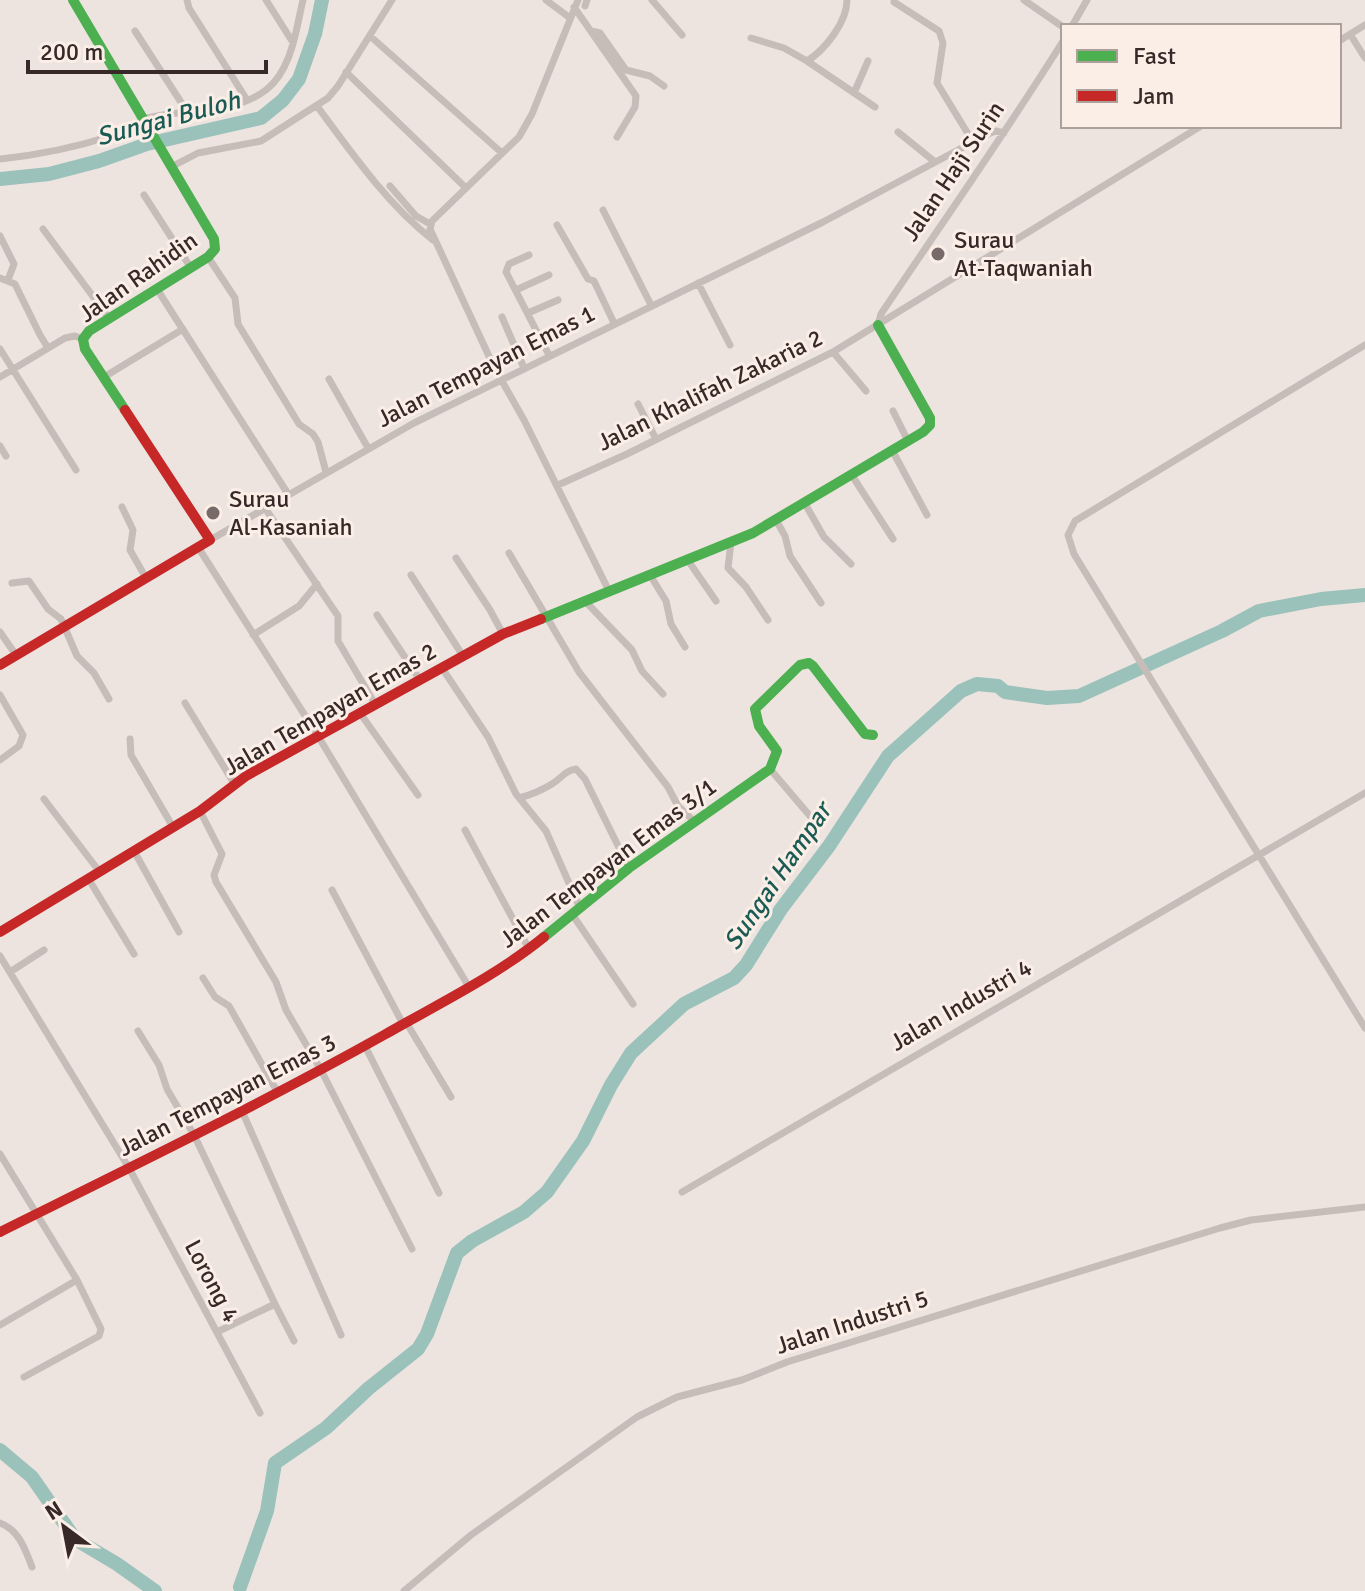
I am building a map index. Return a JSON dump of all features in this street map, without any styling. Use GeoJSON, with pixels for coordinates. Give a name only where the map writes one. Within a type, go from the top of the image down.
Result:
{"type":"FeatureCollection","features":[{"type":"Feature","properties":{"kind":"street","name":"Jalan Rahidin"},"geometry":{"type":"LineString","coordinates":[[73,0],[212,233],[215,249],[208,257],[89,331],[83,339],[85,349],[210,540]]}},
{"type":"Feature","properties":{"kind":"street"},"geometry":{"type":"LineString","coordinates":[[187,0],[189,8],[247,100]]}},
{"type":"Feature","properties":{"kind":"street"},"geometry":{"type":"LineString","coordinates":[[266,0],[292,41]]}},
{"type":"Feature","properties":{"kind":"street"},"geometry":{"type":"LineString","coordinates":[[293,0],[300,11]]}},
{"type":"Feature","properties":{"kind":"street"},"geometry":{"type":"LineString","coordinates":[[0,159],[39,155],[147,122],[228,108],[268,89],[287,63],[303,0]]}},
{"type":"Feature","properties":{"kind":"street"},"geometry":{"type":"LineString","coordinates":[[170,161],[261,141],[306,110],[317,106],[338,86],[392,0]]}},
{"type":"Feature","properties":{"kind":"street"},"geometry":{"type":"LineString","coordinates":[[546,0],[570,18]]}},
{"type":"Feature","properties":{"kind":"street"},"geometry":{"type":"LineString","coordinates":[[652,0],[682,35]]}},
{"type":"Feature","properties":{"kind":"street"},"geometry":{"type":"LineString","coordinates":[[807,61],[828,42],[847,7],[847,0]]}},
{"type":"Feature","properties":{"kind":"street"},"geometry":{"type":"LineString","coordinates":[[1024,0],[1061,26]]}},
{"type":"Feature","properties":{"kind":"street"},"geometry":{"type":"LineString","coordinates":[[1073,24],[1087,0]]}},
{"type":"Feature","properties":{"kind":"street"},"geometry":{"type":"LineString","coordinates":[[894,2],[939,31],[942,37],[937,83],[973,142]]}},
{"type":"Feature","properties":{"kind":"street"},"geometry":{"type":"LineString","coordinates":[[430,224],[519,137],[532,114],[570,18],[581,3]]}},
{"type":"Feature","properties":{"kind":"street"},"geometry":{"type":"LineString","coordinates":[[581,3],[591,31],[636,96],[635,107],[617,137]]}},
{"type":"Feature","properties":{"kind":"street"},"geometry":{"type":"LineString","coordinates":[[1341,40],[1365,25]]}},
{"type":"Feature","properties":{"kind":"street"},"geometry":{"type":"LineString","coordinates":[[135,31],[188,113]]}},
{"type":"Feature","properties":{"kind":"street"},"geometry":{"type":"LineString","coordinates":[[591,31],[600,33],[626,70],[650,76],[664,86]]}},
{"type":"Feature","properties":{"kind":"street"},"geometry":{"type":"LineString","coordinates":[[1350,34],[1365,58]]}},
{"type":"Feature","properties":{"kind":"street"},"geometry":{"type":"LineString","coordinates":[[370,36],[502,153]]}},
{"type":"Feature","properties":{"kind":"street"},"geometry":{"type":"LineString","coordinates":[[751,38],[784,48],[875,107]]}},
{"type":"Feature","properties":{"kind":"street","name":"Jalan Haji Surin"},"geometry":{"type":"LineString","coordinates":[[878,325],[881,314],[1061,44]]}},
{"type":"Feature","properties":{"kind":"street"},"geometry":{"type":"LineString","coordinates":[[854,93],[868,61]]}},
{"type":"Feature","properties":{"kind":"street"},"geometry":{"type":"LineString","coordinates":[[346,72],[466,188]]}},
{"type":"Feature","properties":{"kind":"street"},"geometry":{"type":"LineString","coordinates":[[317,106],[356,158],[418,228],[434,241]]}},
{"type":"Feature","properties":{"kind":"street","name":"Jalan Khalifah Zakaria 2"},"geometry":{"type":"LineString","coordinates":[[558,485],[833,352],[1198,128]]}},
{"type":"Feature","properties":{"kind":"street","name":"Jalan Tempayan Emas 1"},"geometry":{"type":"LineString","coordinates":[[0,665],[368,448],[549,355],[827,221],[994,131],[1004,133]]}},
{"type":"Feature","properties":{"kind":"street"},"geometry":{"type":"LineString","coordinates":[[898,132],[935,162]]}},
{"type":"Feature","properties":{"kind":"street"},"geometry":{"type":"LineString","coordinates":[[390,186],[416,216],[430,224],[434,241],[501,379],[558,485],[609,591]]}},
{"type":"Feature","properties":{"kind":"street"},"geometry":{"type":"LineString","coordinates":[[144,195],[191,268]]}},
{"type":"Feature","properties":{"kind":"street"},"geometry":{"type":"LineString","coordinates":[[603,210],[651,305]]}},
{"type":"Feature","properties":{"kind":"street"},"geometry":{"type":"LineString","coordinates":[[557,225],[588,279],[594,281],[614,323]]}},
{"type":"Feature","properties":{"kind":"street"},"geometry":{"type":"LineString","coordinates":[[43,229],[109,318]]}},
{"type":"Feature","properties":{"kind":"street"},"geometry":{"type":"LineString","coordinates":[[0,236],[14,264],[4,279],[15,284],[48,348]]}},
{"type":"Feature","properties":{"kind":"street"},"geometry":{"type":"LineString","coordinates":[[529,255],[507,266],[506,272],[549,355]]}},
{"type":"Feature","properties":{"kind":"street"},"geometry":{"type":"LineString","coordinates":[[208,257],[235,298],[238,324],[299,424],[318,442],[326,472]]}},
{"type":"Feature","properties":{"kind":"street"},"geometry":{"type":"LineString","coordinates":[[516,290],[549,275]]}},
{"type":"Feature","properties":{"kind":"street"},"geometry":{"type":"LineString","coordinates":[[698,283],[730,345]]}},
{"type":"Feature","properties":{"kind":"street"},"geometry":{"type":"LineString","coordinates":[[157,289],[288,494]]}},
{"type":"Feature","properties":{"kind":"street"},"geometry":{"type":"LineString","coordinates":[[528,313],[558,300]]}},
{"type":"Feature","properties":{"kind":"street"},"geometry":{"type":"LineString","coordinates":[[502,317],[524,368]]}},
{"type":"Feature","properties":{"kind":"street"},"geometry":{"type":"LineString","coordinates":[[878,325],[930,418],[927,429],[908,441],[893,411]]}},
{"type":"Feature","properties":{"kind":"street"},"geometry":{"type":"LineString","coordinates":[[104,377],[183,329]]}},
{"type":"Feature","properties":{"kind":"street"},"geometry":{"type":"LineString","coordinates":[[0,377],[70,336],[83,339]]}},
{"type":"Feature","properties":{"kind":"street"},"geometry":{"type":"LineString","coordinates":[[1365,345],[1075,521],[1070,527],[1069,544],[1365,1028]]}},
{"type":"Feature","properties":{"kind":"street"},"geometry":{"type":"LineString","coordinates":[[0,349],[76,470]]}},
{"type":"Feature","properties":{"kind":"street"},"geometry":{"type":"LineString","coordinates":[[833,352],[866,391]]}},
{"type":"Feature","properties":{"kind":"street"},"geometry":{"type":"LineString","coordinates":[[329,379],[368,448]]}},
{"type":"Feature","properties":{"kind":"street"},"geometry":{"type":"LineString","coordinates":[[638,404],[656,439]]}},
{"type":"Feature","properties":{"kind":"street","name":"Jalan Tempayan Emas 2"},"geometry":{"type":"LineString","coordinates":[[0,932],[200,811],[235,785],[503,634],[731,542],[776,520],[908,441]]}},
{"type":"Feature","properties":{"kind":"street"},"geometry":{"type":"LineString","coordinates":[[0,446],[6,456]]}},
{"type":"Feature","properties":{"kind":"street"},"geometry":{"type":"LineString","coordinates":[[892,450],[927,515]]}},
{"type":"Feature","properties":{"kind":"street"},"geometry":{"type":"LineString","coordinates":[[851,474],[893,539]]}},
{"type":"Feature","properties":{"kind":"street"},"geometry":{"type":"LineString","coordinates":[[804,502],[824,537],[851,564]]}},
{"type":"Feature","properties":{"kind":"street"},"geometry":{"type":"LineString","coordinates":[[122,507],[133,530],[130,550],[146,578]]}},
{"type":"Feature","properties":{"kind":"street"},"geometry":{"type":"LineString","coordinates":[[265,508],[339,619],[338,641],[375,704]]}},
{"type":"Feature","properties":{"kind":"street"},"geometry":{"type":"LineString","coordinates":[[776,520],[785,536],[790,556],[821,603]]}},
{"type":"Feature","properties":{"kind":"street"},"geometry":{"type":"LineString","coordinates":[[731,542],[728,568],[746,587],[768,620]]}},
{"type":"Feature","properties":{"kind":"street"},"geometry":{"type":"LineString","coordinates":[[198,547],[318,736],[469,987]]}},
{"type":"Feature","properties":{"kind":"street"},"geometry":{"type":"LineString","coordinates":[[509,553],[579,672],[668,787],[678,806],[695,822]]}},
{"type":"Feature","properties":{"kind":"street"},"geometry":{"type":"LineString","coordinates":[[456,558],[503,634]]}},
{"type":"Feature","properties":{"kind":"street"},"geometry":{"type":"LineString","coordinates":[[687,559],[716,601]]}},
{"type":"Feature","properties":{"kind":"street"},"geometry":{"type":"LineString","coordinates":[[411,575],[463,656]]}},
{"type":"Feature","properties":{"kind":"street"},"geometry":{"type":"LineString","coordinates":[[650,575],[666,601],[671,624],[685,647]]}},
{"type":"Feature","properties":{"kind":"street"},"geometry":{"type":"LineString","coordinates":[[12,583],[29,581],[48,609],[65,626],[77,656],[94,673],[109,699]]}},
{"type":"Feature","properties":{"kind":"street"},"geometry":{"type":"LineString","coordinates":[[253,635],[299,606],[317,584]]}},
{"type":"Feature","properties":{"kind":"street"},"geometry":{"type":"LineString","coordinates":[[585,601],[632,650],[639,666],[663,694]]}},
{"type":"Feature","properties":{"kind":"street"},"geometry":{"type":"LineString","coordinates":[[377,615],[420,680]]}},
{"type":"Feature","properties":{"kind":"street"},"geometry":{"type":"LineString","coordinates":[[0,632],[16,655]]}},
{"type":"Feature","properties":{"kind":"street"},"geometry":{"type":"LineString","coordinates":[[810,816],[770,769],[778,757],[777,751],[757,724],[755,709],[804,663],[813,666],[865,734],[873,735]]}},
{"type":"Feature","properties":{"kind":"street"},"geometry":{"type":"LineString","coordinates":[[442,668],[488,737],[519,798],[546,831],[576,911],[633,1004]]}},
{"type":"Feature","properties":{"kind":"street"},"geometry":{"type":"LineString","coordinates":[[0,695],[23,735],[19,746],[0,760]]}},
{"type":"Feature","properties":{"kind":"street"},"geometry":{"type":"LineString","coordinates":[[185,703],[235,785]]}},
{"type":"Feature","properties":{"kind":"street"},"geometry":{"type":"LineString","coordinates":[[360,713],[418,795]]}},
{"type":"Feature","properties":{"kind":"street"},"geometry":{"type":"LineString","coordinates":[[130,739],[131,755],[173,827]]}},
{"type":"Feature","properties":{"kind":"street"},"geometry":{"type":"LineString","coordinates":[[519,798],[555,783],[563,774],[576,769],[585,779],[629,868]]}},
{"type":"Feature","properties":{"kind":"street","name":"Jalan Tempayan Emas 3/1"},"geometry":{"type":"LineString","coordinates":[[469,987],[529,949],[629,868],[770,769]]}},
{"type":"Feature","properties":{"kind":"street","name":"Jalan Industri 4"},"geometry":{"type":"LineString","coordinates":[[682,1192],[1365,793]]}},
{"type":"Feature","properties":{"kind":"street"},"geometry":{"type":"LineString","coordinates":[[44,799],[99,871]]}},
{"type":"Feature","properties":{"kind":"street"},"geometry":{"type":"LineString","coordinates":[[200,811],[222,854],[214,875],[216,882],[276,982],[286,1010],[321,1070],[412,1249]]}},
{"type":"Feature","properties":{"kind":"street"},"geometry":{"type":"LineString","coordinates":[[465,830],[529,949]]}},
{"type":"Feature","properties":{"kind":"street"},"geometry":{"type":"LineString","coordinates":[[134,851],[179,932]]}},
{"type":"Feature","properties":{"kind":"street"},"geometry":{"type":"LineString","coordinates":[[88,878],[134,954]]}},
{"type":"Feature","properties":{"kind":"street"},"geometry":{"type":"LineString","coordinates":[[332,890],[405,1023],[451,1097]]}},
{"type":"Feature","properties":{"kind":"street"},"geometry":{"type":"LineString","coordinates":[[10,972],[44,950]]}},
{"type":"Feature","properties":{"kind":"street","name":"Lorong 4"},"geometry":{"type":"LineString","coordinates":[[0,956],[129,1168],[260,1413]]}},
{"type":"Feature","properties":{"kind":"street"},"geometry":{"type":"LineString","coordinates":[[203,978],[215,997],[229,1006],[278,1093]]}},
{"type":"Feature","properties":{"kind":"street","name":"Jalan Tempayan Emas 3"},"geometry":{"type":"LineString","coordinates":[[0,1232],[278,1093],[469,987]]}},
{"type":"Feature","properties":{"kind":"street"},"geometry":{"type":"LineString","coordinates":[[138,1031],[159,1065],[167,1089],[194,1135],[294,1341]]}},
{"type":"Feature","properties":{"kind":"street"},"geometry":{"type":"LineString","coordinates":[[365,1046],[439,1193]]}},
{"type":"Feature","properties":{"kind":"street"},"geometry":{"type":"LineString","coordinates":[[242,1111],[341,1335]]}},
{"type":"Feature","properties":{"kind":"street"},"geometry":{"type":"LineString","coordinates":[[0,1154],[77,1280],[101,1329],[99,1336],[24,1377]]}},
{"type":"Feature","properties":{"kind":"street","name":"Jalan Industri 5"},"geometry":{"type":"LineString","coordinates":[[404,1591],[548,1477],[637,1417],[677,1397],[742,1380],[787,1362],[1220,1228],[1251,1220],[1365,1207]]}},
{"type":"Feature","properties":{"kind":"street"},"geometry":{"type":"LineString","coordinates":[[0,1325],[77,1280]]}},
{"type":"Feature","properties":{"kind":"street"},"geometry":{"type":"LineString","coordinates":[[217,1332],[275,1304]]}},
{"type":"Feature","properties":{"kind":"street"},"geometry":{"type":"LineString","coordinates":[[0,1523],[7,1525],[23,1543],[32,1567]]}},
{"type":"Feature","properties":{"kind":"waterway","name":"Sungai Buloh"},"geometry":{"type":"LineString","coordinates":[[0,179],[49,174],[147,144],[261,118],[283,100],[299,79],[315,34],[322,0]]}},
{"type":"Feature","properties":{"kind":"waterway","name":"Sungai Hampar"},"geometry":{"type":"LineString","coordinates":[[240,1587],[267,1511],[275,1463],[326,1428],[418,1349],[427,1334],[457,1253],[472,1241],[524,1212],[547,1192],[583,1141],[631,1053],[684,1004],[734,978],[746,965],[781,909],[829,846],[888,756],[961,691],[977,684],[1047,698],[1079,696],[1259,611],[1321,599],[1365,595]]}},
{"type":"Feature","properties":{"kind":"waterway"},"geometry":{"type":"LineString","coordinates":[[0,1450],[32,1477],[75,1539],[155,1591]]}},
{"type":"Feature","properties":{"kind":"traffic: fast"},"geometry":{"type":"LineString","coordinates":[[73,0],[214,239],[215,249],[208,257],[89,331],[83,339],[85,349],[125,410]]}},
{"type":"Feature","properties":{"kind":"traffic: fast"},"geometry":{"type":"LineString","coordinates":[[541,619],[753,533],[923,432],[930,425],[930,418],[878,325]]}},
{"type":"Feature","properties":{"kind":"traffic: fast"},"geometry":{"type":"LineString","coordinates":[[544,937],[629,868],[770,769],[777,751],[759,726],[755,709],[800,665],[809,663],[813,666],[865,734],[873,735]]}},
{"type":"Feature","properties":{"kind":"traffic: jam"},"geometry":{"type":"LineString","coordinates":[[0,665],[210,540],[125,410]]}},
{"type":"Feature","properties":{"kind":"traffic: jam"},"geometry":{"type":"LineString","coordinates":[[0,932],[200,811],[246,776],[503,634],[541,619]]}},
{"type":"Feature","properties":{"kind":"traffic: jam"},"geometry":{"type":"LineString","coordinates":[[0,1232],[337,1061],[487,977],[544,937]]}},
{"type":"Feature","properties":{"kind":"place","name":"Surau At-Taqwaniah"},"geometry":{"type":"Point","coordinates":[938,254]}},
{"type":"Feature","properties":{"kind":"place","name":"Surau Al-Kasaniah"},"geometry":{"type":"Point","coordinates":[213,513]}}]}
